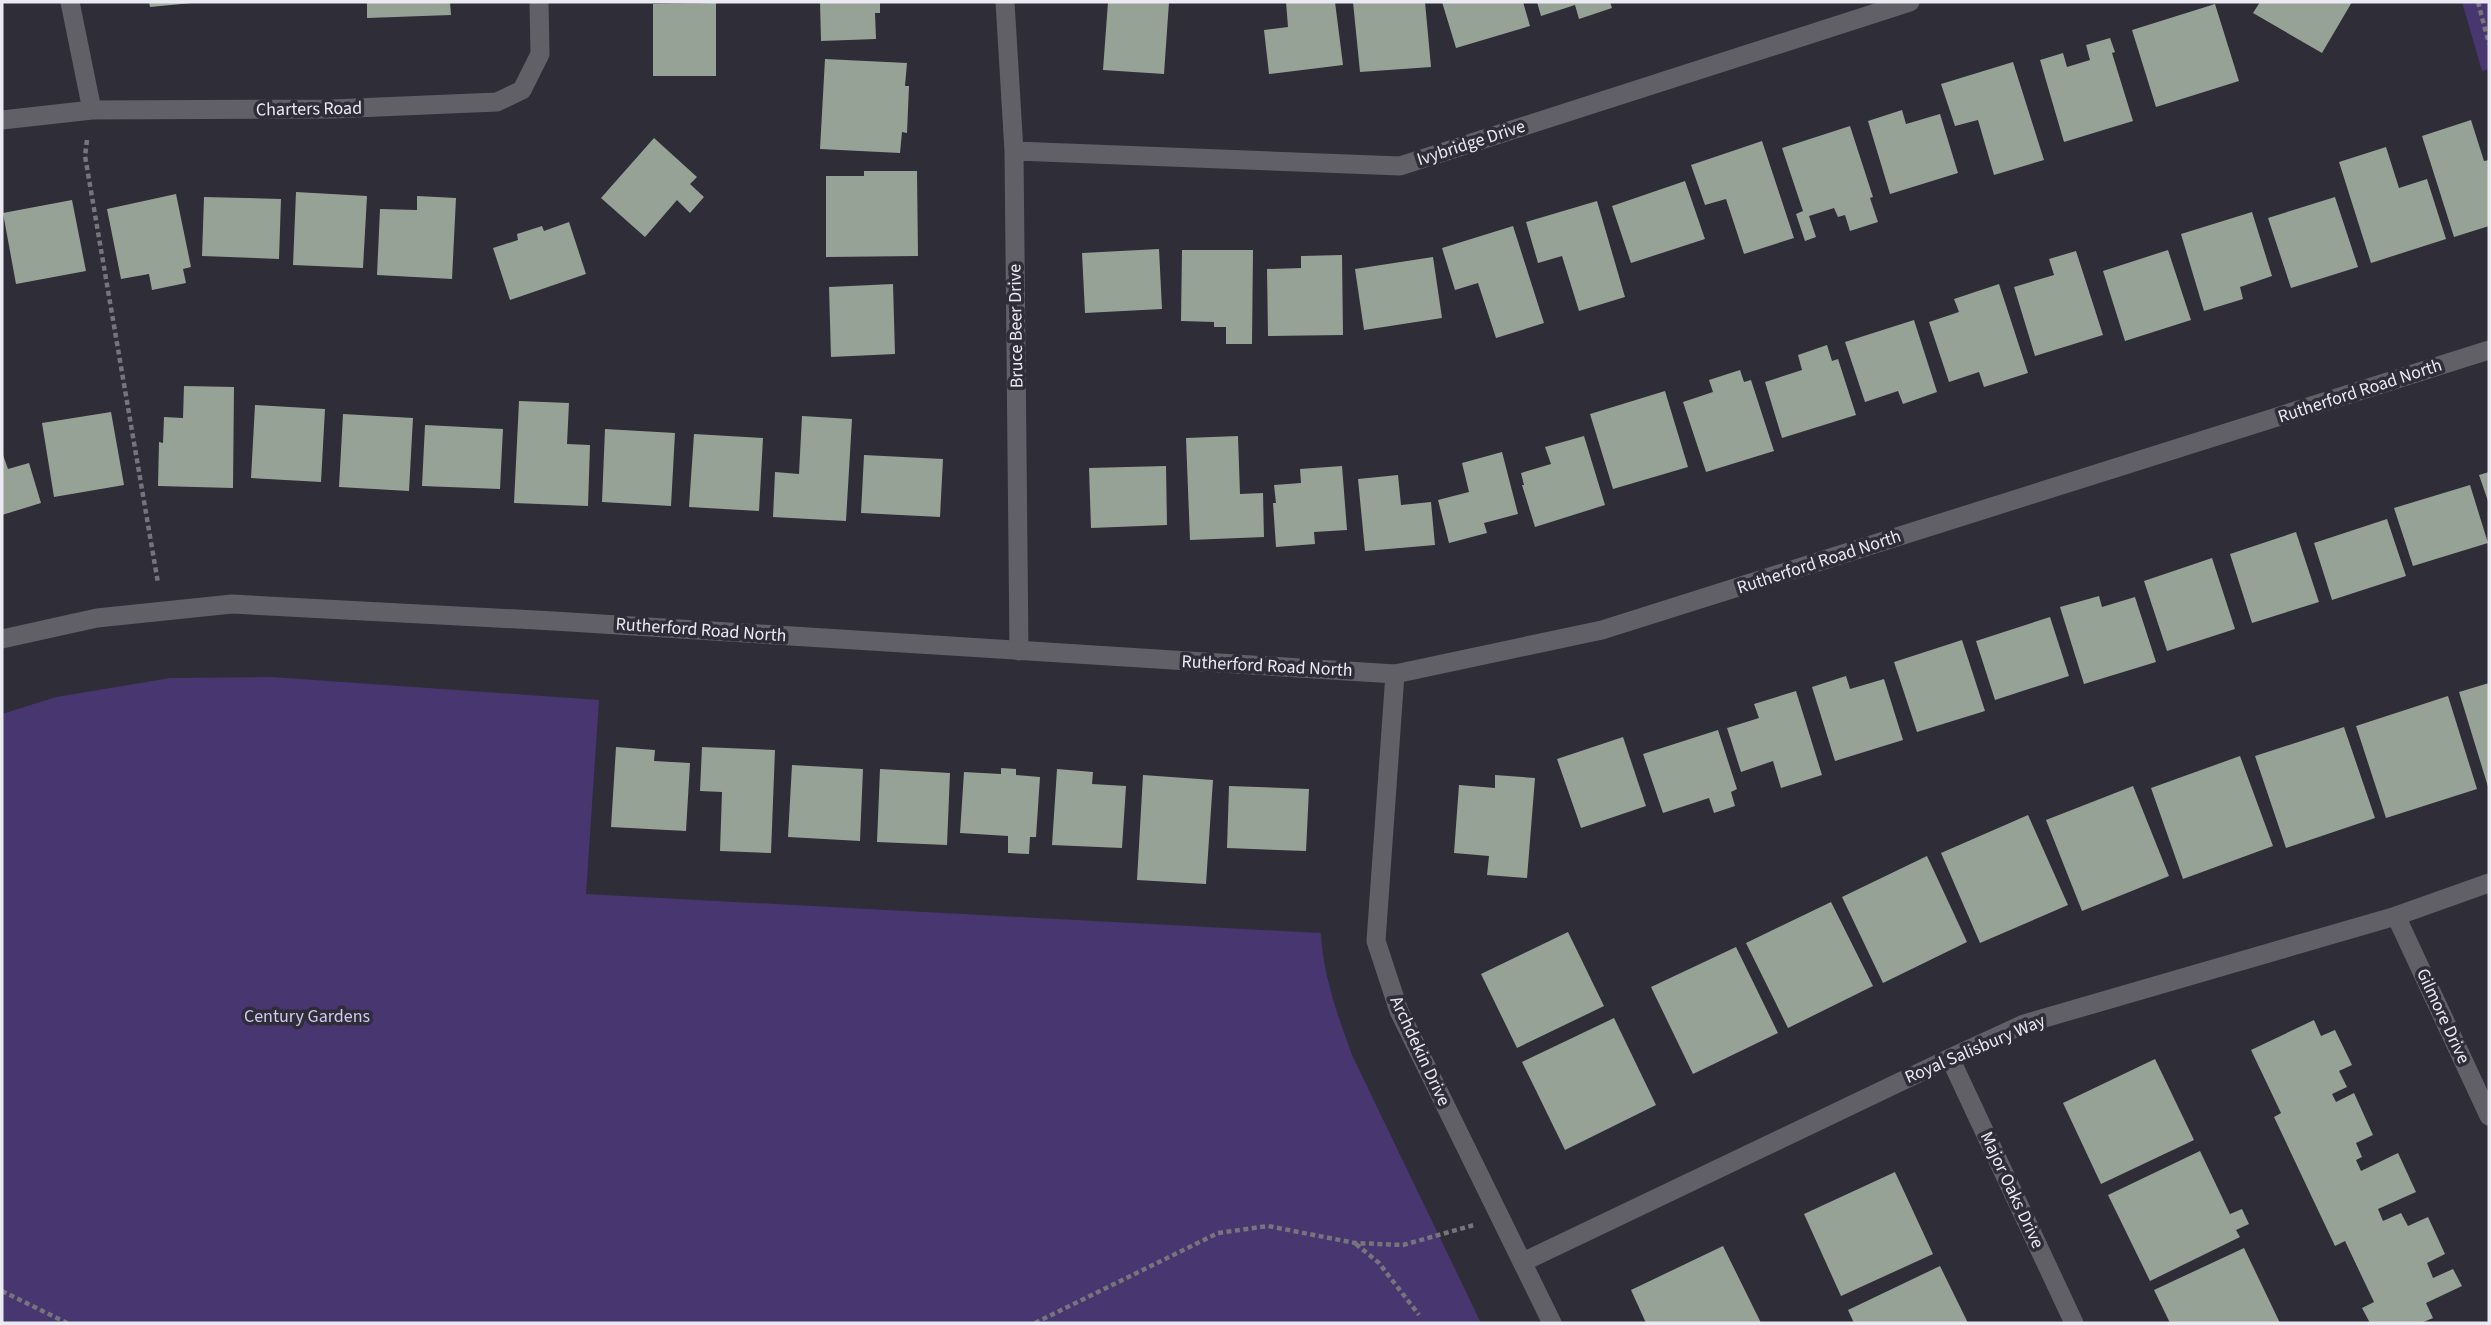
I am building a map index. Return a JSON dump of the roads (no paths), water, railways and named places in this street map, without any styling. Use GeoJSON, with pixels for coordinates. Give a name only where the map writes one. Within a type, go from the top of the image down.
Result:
{"type":"FeatureCollection","features":[{"type":"Feature","properties":{"kind":"street"},"geometry":{"type":"LineString","coordinates":[[70,2],[92,110]]}},
{"type":"Feature","properties":{"kind":"street","name":"Charters Road"},"geometry":{"type":"LineString","coordinates":[[2,120],[92,110],[332,109],[497,102],[522,90],[540,54],[539,2]]}},
{"type":"Feature","properties":{"kind":"street","name":"Bruce Beer Drive"},"geometry":{"type":"LineString","coordinates":[[1005,2],[1014,151],[1019,651]]}},
{"type":"Feature","properties":{"kind":"street","name":"Ivybridge Drive"},"geometry":{"type":"LineString","coordinates":[[1014,151],[1400,166],[1910,2]]}},
{"type":"Feature","properties":{"kind":"street","name":"Rutherford Road North"},"geometry":{"type":"LineString","coordinates":[[2,639],[97,618],[245,605],[554,621],[1395,674],[1602,630],[2489,350]]}},
{"type":"Feature","properties":{"kind":"street","name":"Archdekin Drive"},"geometry":{"type":"LineString","coordinates":[[1395,674],[1376,941],[1399,1011],[1552,1323]]}},
{"type":"Feature","properties":{"kind":"street","name":"Royal Salisbury Way"},"geometry":{"type":"LineString","coordinates":[[1523,1262],[2024,1024],[2396,916],[2489,883]]}},
{"type":"Feature","properties":{"kind":"street","name":"Gilmore Drive"},"geometry":{"type":"LineString","coordinates":[[2396,916],[2489,1116]]}},
{"type":"Feature","properties":{"kind":"street","name":"Major Oaks Drive"},"geometry":{"type":"LineString","coordinates":[[1950,1058],[2074,1323]]}},
{"type":"Feature","properties":{"kind":"park label","name":"Century Gardens"},"geometry":{"type":"Point","coordinates":[307,1016]}}]}
